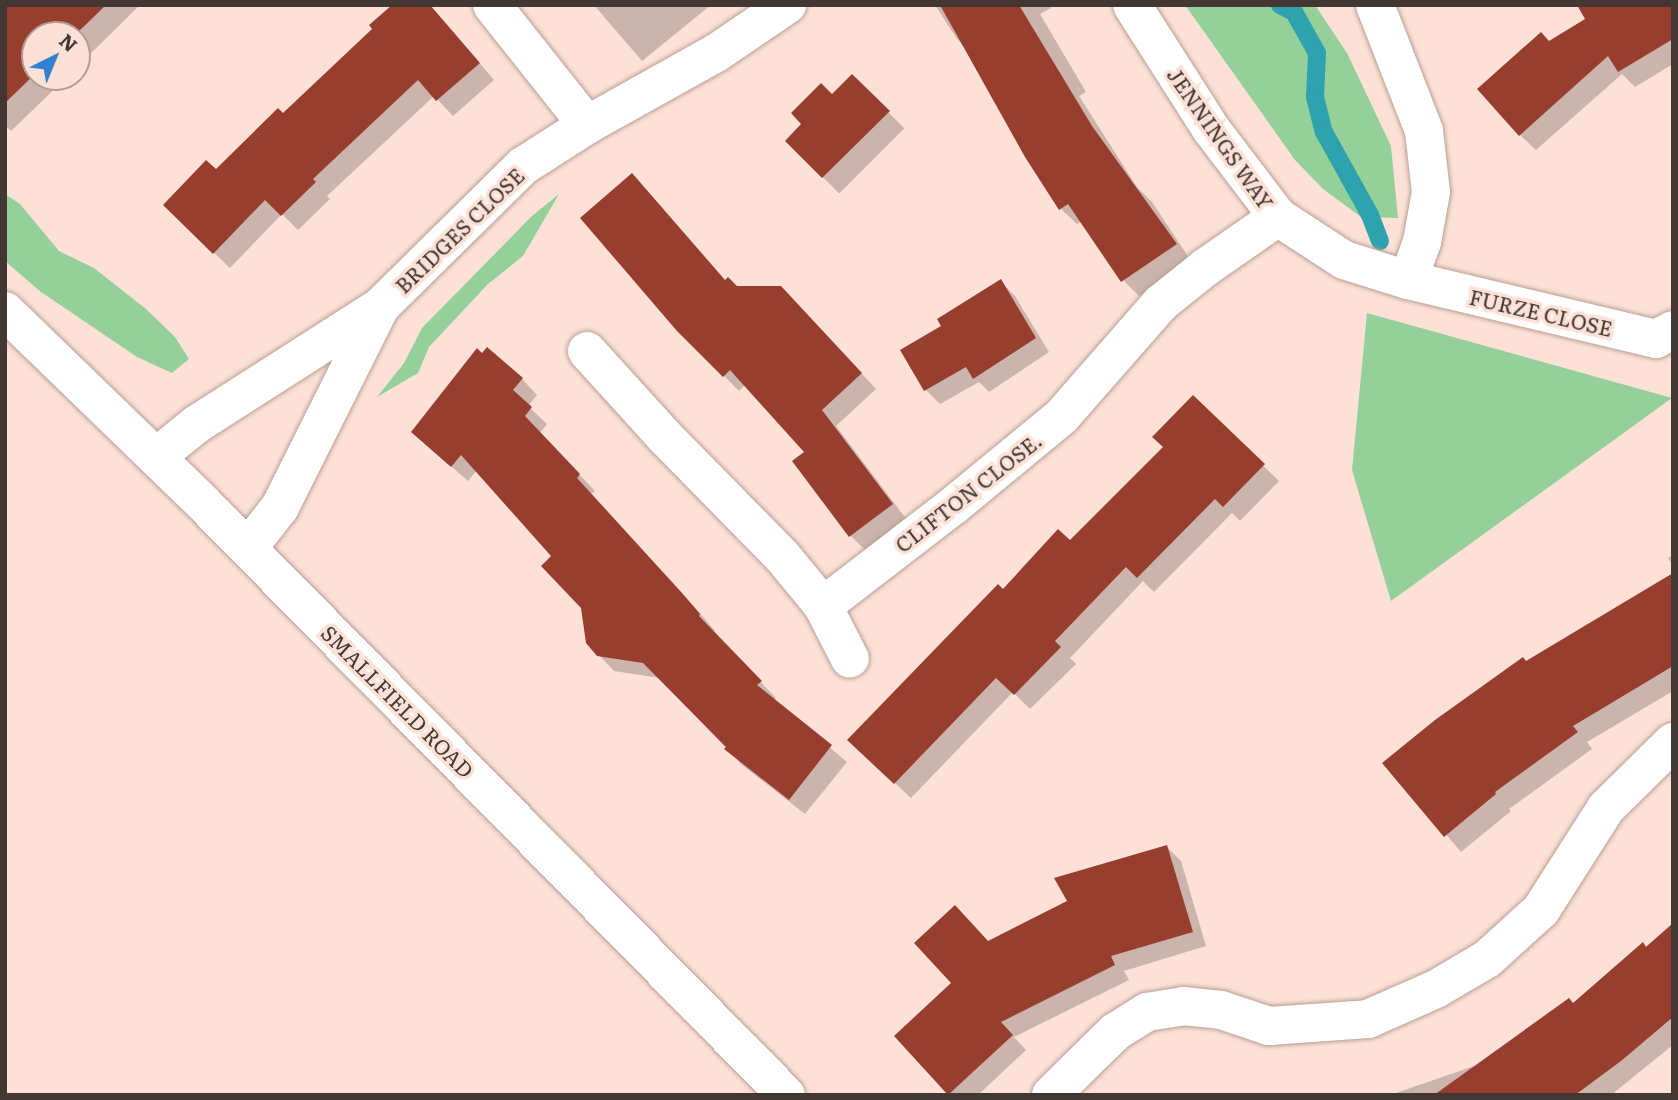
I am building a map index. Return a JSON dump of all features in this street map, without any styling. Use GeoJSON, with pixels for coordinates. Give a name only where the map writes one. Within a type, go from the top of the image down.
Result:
{"type":"FeatureCollection","features":[{"type":"Feature","properties":{"kind":"street"},"geometry":{"type":"LineString","coordinates":[[492,5],[587,125],[716,53],[787,5]]}},
{"type":"Feature","properties":{"kind":"street","name":"JENNINGS WAY"},"geometry":{"type":"LineString","coordinates":[[1132,5],[1211,129],[1278,217],[1344,260],[1408,281]]}},
{"type":"Feature","properties":{"kind":"street"},"geometry":{"type":"LineString","coordinates":[[1375,5],[1424,131],[1430,192],[1422,242],[1408,281]]}},
{"type":"Feature","properties":{"kind":"street","name":"BRIDGES CLOSE"},"geometry":{"type":"LineString","coordinates":[[156,457],[197,424],[380,307],[523,166],[587,125]]}},
{"type":"Feature","properties":{"kind":"street","name":"CLIFTON CLOSE."},"geometry":{"type":"LineString","coordinates":[[822,606],[953,506],[1062,416],[1161,303],[1206,267],[1278,217]]}},
{"type":"Feature","properties":{"kind":"street","name":"FURZE CLOSE"},"geometry":{"type":"LineString","coordinates":[[1408,281],[1656,339],[1673,330]]}},
{"type":"Feature","properties":{"kind":"street","name":"BRIDGES CLOSE"},"geometry":{"type":"LineString","coordinates":[[248,548],[280,507],[380,307]]}},
{"type":"Feature","properties":{"kind":"street","name":"SMALLFIELD ROAD"},"geometry":{"type":"LineString","coordinates":[[5,311],[248,548],[786,1095]]}},
{"type":"Feature","properties":{"kind":"street"},"geometry":{"type":"LineString","coordinates":[[587,351],[664,436],[782,556],[822,606],[850,659]]}},
{"type":"Feature","properties":{"kind":"street"},"geometry":{"type":"LineString","coordinates":[[1051,1095],[1115,1032],[1147,1012],[1183,1006],[1221,1010],[1269,1026],[1368,1019],[1436,989],[1487,959],[1541,910],[1606,808],[1673,742]]}},
{"type":"Feature","properties":{"kind":"green space"},"geometry":{"type":"Polygon","coordinates":[[[1185,5],[1315,5],[1347,53],[1391,146],[1398,218],[1361,217],[1323,189],[1295,160],[1185,5]]]}},
{"type":"Feature","properties":{"kind":"green space"},"geometry":{"type":"Polygon","coordinates":[[[5,194],[20,204],[59,251],[94,268],[146,309],[175,337],[189,359],[172,373],[137,357],[41,292],[5,261],[5,194]]]}},
{"type":"Feature","properties":{"kind":"green space"},"geometry":{"type":"Polygon","coordinates":[[[559,194],[523,256],[488,284],[429,347],[418,373],[377,397],[404,363],[422,328],[532,216],[559,194]]]}},
{"type":"Feature","properties":{"kind":"green space"},"geometry":{"type":"Polygon","coordinates":[[[1367,313],[1672,398],[1391,601],[1352,470],[1367,313]]]}},
{"type":"Feature","properties":{"kind":"building"},"geometry":{"type":"Polygon","coordinates":[[[5,5],[106,5],[89,21],[21,21],[21,88],[5,103],[5,5]]]}},
{"type":"Feature","properties":{"kind":"building"},"geometry":{"type":"Polygon","coordinates":[[[392,5],[430,5],[480,63],[436,101],[418,80],[313,179],[316,182],[281,216],[265,200],[213,254],[163,205],[206,160],[216,169],[278,108],[283,113],[372,29],[369,25],[392,5]]]}},
{"type":"Feature","properties":{"kind":"building"},"geometry":{"type":"Polygon","coordinates":[[[940,5],[1019,5],[1092,126],[1177,244],[1121,282],[1068,204],[1059,210],[1025,157],[940,5]]]}},
{"type":"Feature","properties":{"kind":"building"},"geometry":{"type":"Polygon","coordinates":[[[1577,5],[1673,5],[1673,39],[1618,72],[1608,56],[1519,136],[1477,89],[1541,32],[1549,41],[1585,19],[1577,5]]]}},
{"type":"Feature","properties":{"kind":"building"},"geometry":{"type":"Polygon","coordinates":[[[852,74],[890,111],[822,178],[785,141],[801,124],[791,113],[821,83],[832,94],[852,74]]]}},
{"type":"Feature","properties":{"kind":"building"},"geometry":{"type":"Polygon","coordinates":[[[632,173],[725,280],[728,277],[737,286],[781,286],[862,373],[822,410],[893,504],[849,537],[792,461],[804,452],[730,370],[723,377],[677,331],[580,218],[632,173]]]}},
{"type":"Feature","properties":{"kind":"building"},"geometry":{"type":"Polygon","coordinates":[[[1001,279],[1036,338],[973,379],[966,367],[924,391],[900,350],[941,326],[937,319],[1001,279]]]}},
{"type":"Feature","properties":{"kind":"building"},"geometry":{"type":"Polygon","coordinates":[[[487,347],[523,378],[513,390],[532,407],[525,416],[580,474],[577,478],[682,593],[699,616],[762,681],[757,685],[832,745],[789,800],[724,749],[726,747],[643,663],[597,656],[586,643],[581,608],[541,566],[551,556],[461,455],[451,467],[411,432],[477,348],[482,353],[487,347]]]}},
{"type":"Feature","properties":{"kind":"building"},"geometry":{"type":"Polygon","coordinates":[[[1193,395],[1265,464],[1223,507],[1215,499],[1137,578],[1126,567],[1055,641],[1061,647],[1014,695],[996,678],[894,784],[847,740],[998,584],[1003,589],[1058,529],[1070,540],[1163,447],[1152,437],[1193,395]]]}},
{"type":"Feature","properties":{"kind":"building"},"geometry":{"type":"Polygon","coordinates":[[[1673,573],[1673,666],[1573,726],[1578,732],[1495,792],[1496,794],[1444,837],[1382,763],[1435,720],[1523,657],[1526,661],[1673,573]]]}},
{"type":"Feature","properties":{"kind":"building"},"geometry":{"type":"Polygon","coordinates":[[[1167,845],[1193,932],[1111,956],[1115,965],[1001,1022],[1013,1035],[948,1095],[894,1036],[951,983],[914,943],[955,905],[988,941],[1067,901],[1054,878],[1167,845]]]}},
{"type":"Feature","properties":{"kind":"building"},"geometry":{"type":"Polygon","coordinates":[[[1673,923],[1673,1017],[1575,1095],[1434,1095],[1569,998],[1573,1003],[1643,942],[1646,947],[1673,923]]]}},
{"type":"Feature","properties":{"kind":"waterway"},"geometry":{"type":"LineString","coordinates":[[1280,5],[1294,12],[1317,53],[1315,97],[1324,132],[1370,215],[1380,241]]}}]}
